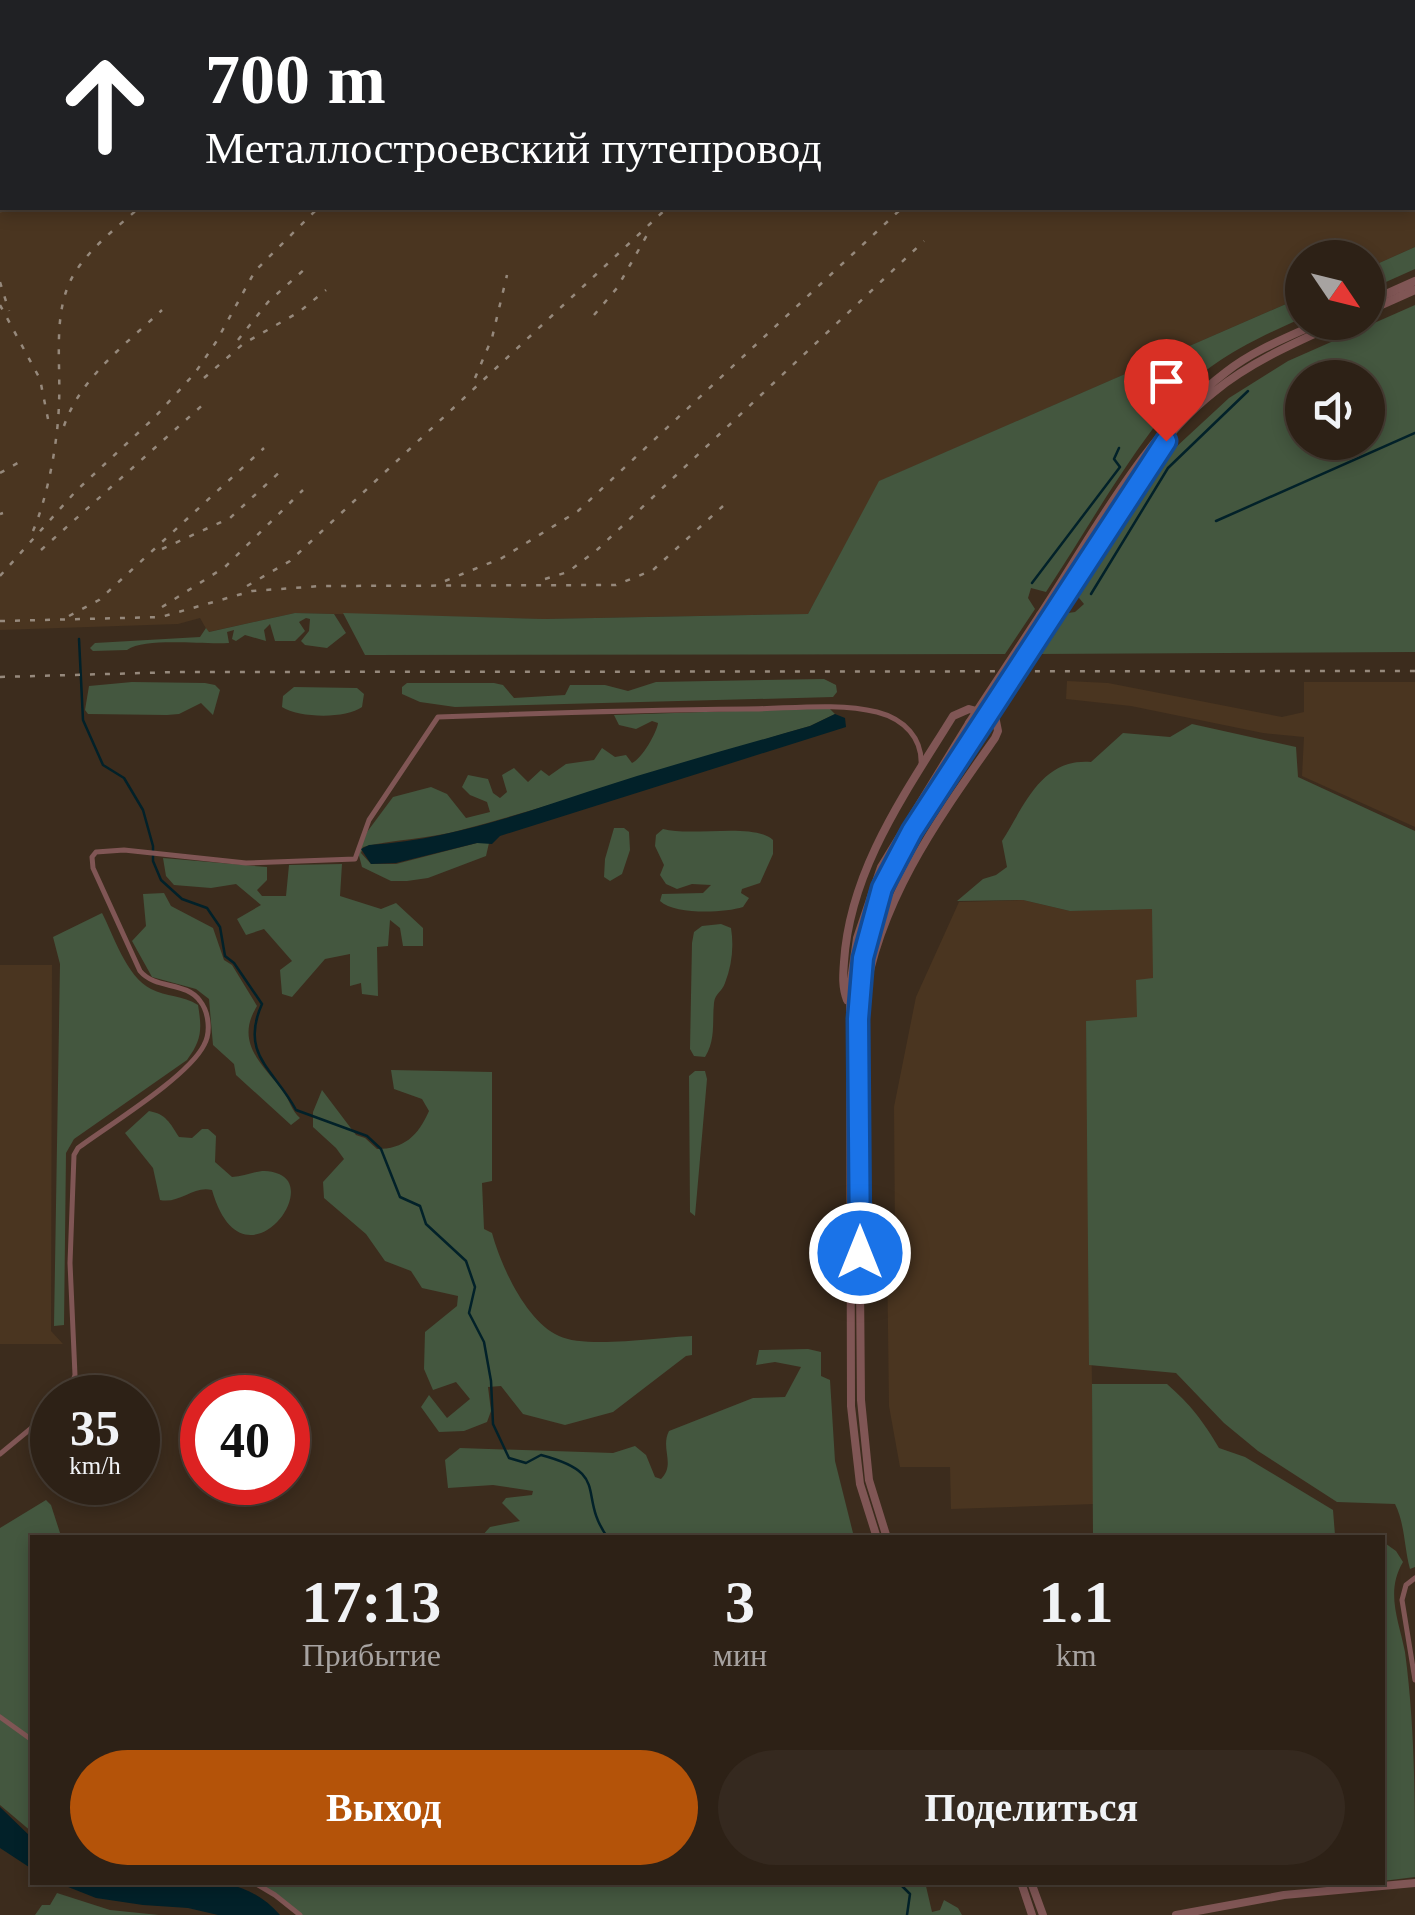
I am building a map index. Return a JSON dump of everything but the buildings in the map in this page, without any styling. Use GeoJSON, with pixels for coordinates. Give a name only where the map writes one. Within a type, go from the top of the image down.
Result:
{"type":"FeatureCollection","features":[{"type":"Feature","properties":{"kind":"street"},"geometry":{"type":"LineString","coordinates":[[1385,294],[1415,281]]}},
{"type":"Feature","properties":{"kind":"street"},"geometry":{"type":"LineString","coordinates":[[1385,303],[1415,290]]}},
{"type":"Feature","properties":{"kind":"street"},"geometry":{"type":"LineString","coordinates":[[876,1535],[860,1484],[851,1406],[849,1004],[856,938],[881,868],[969,724],[1142,460],[1174,418],[1228,370],[1285,338]]}},
{"type":"Feature","properties":{"kind":"street"},"geometry":{"type":"LineString","coordinates":[[886,1535],[869,1480],[862,1421],[858,1019],[863,958],[882,888],[912,831],[1148,465],[1180,424],[1214,392],[1250,366],[1304,340]]}},
{"type":"Feature","properties":{"kind":"street"},"geometry":{"type":"LineString","coordinates":[[74,1375],[70,1263],[74,1155],[78,1148],[180,1072],[204,1046],[209,1032],[202,1002],[190,992],[148,981],[140,971],[93,868],[92,857],[100,850],[246,863],[355,859],[369,820],[438,716],[836,708],[876,712],[891,717],[919,742],[920,770]]}},
{"type":"Feature","properties":{"kind":"street"},"geometry":{"type":"LineString","coordinates":[[849,1004],[843,991],[844,951],[857,891],[875,848],[958,712],[969,709],[998,719],[995,738],[927,834],[906,871],[873,961],[858,1019]]}},
{"type":"Feature","properties":{"kind":"street"},"geometry":{"type":"LineString","coordinates":[[919,742],[937,742]]}},
{"type":"Feature","properties":{"kind":"street"},"geometry":{"type":"LineString","coordinates":[[0,1454],[30,1429]]}},
{"type":"Feature","properties":{"kind":"street"},"geometry":{"type":"LineString","coordinates":[[1415,1578],[1406,1585],[1402,1600],[1415,1680]]}},
{"type":"Feature","properties":{"kind":"street"},"geometry":{"type":"LineString","coordinates":[[0,1717],[30,1739]]}},
{"type":"Feature","properties":{"kind":"street"},"geometry":{"type":"LineString","coordinates":[[1176,1915],[1272,1897],[1415,1883]]}},
{"type":"Feature","properties":{"kind":"street"},"geometry":{"type":"LineString","coordinates":[[257,1885],[300,1915]]}},
{"type":"Feature","properties":{"kind":"street"},"geometry":{"type":"LineString","coordinates":[[1022,1885],[1032,1915]]}},
{"type":"Feature","properties":{"kind":"street"},"geometry":{"type":"LineString","coordinates":[[1031,1885],[1043,1915]]}},
{"type":"Feature","properties":{"kind":"shaded area"},"geometry":{"type":"Polygon","coordinates":[[[0,210],[1415,210],[1415,247],[1385,260],[1385,240],[1285,240],[1285,304],[880,481],[808,614],[544,619],[295,613],[208,632],[200,618],[178,624],[0,630],[0,210]]]}},
{"type":"Feature","properties":{"kind":"shaded area"},"geometry":{"type":"Polygon","coordinates":[[[1067,681],[1108,683],[1282,717],[1304,712],[1304,682],[1415,682],[1415,827],[1302,776],[1304,737],[1263,733],[1131,706],[1066,699],[1067,681]]]}},
{"type":"Feature","properties":{"kind":"shaded area"},"geometry":{"type":"Polygon","coordinates":[[[1023,900],[1070,911],[1153,908],[1153,979],[1138,1018],[1086,1022],[1094,1504],[951,1509],[950,1467],[900,1467],[889,1406],[887,1235],[895,1234],[894,1107],[916,997],[959,902],[1023,900]]]}},
{"type":"Feature","properties":{"kind":"shaded area"},"geometry":{"type":"Polygon","coordinates":[[[0,965],[52,965],[51,1331],[63,1344],[0,1344],[0,965]]]}},
{"type":"Feature","properties":{"kind":"green space"},"geometry":{"type":"Polygon","coordinates":[[[1415,247],[1415,269],[1385,282],[1385,260],[1415,247]]]}},
{"type":"Feature","properties":{"kind":"green space"},"geometry":{"type":"Polygon","coordinates":[[[1285,304],[1285,326],[1206,370],[1161,418],[1046,592],[1031,588],[1028,598],[1035,609],[1005,654],[365,655],[343,613],[544,619],[808,614],[879,481],[1285,304]]]}},
{"type":"Feature","properties":{"kind":"green space"},"geometry":{"type":"Polygon","coordinates":[[[1415,305],[1415,652],[1036,654],[1061,614],[1075,612],[1084,604],[1075,593],[1162,460],[1229,398],[1285,363],[1285,460],[1385,460],[1385,360],[1290,360],[1336,340],[1385,340],[1385,318],[1415,305]]]}},
{"type":"Feature","properties":{"kind":"green space"},"geometry":{"type":"Polygon","coordinates":[[[295,613],[334,614],[346,633],[327,648],[305,645],[301,641],[309,631],[310,619],[306,618],[299,622],[305,631],[295,641],[275,641],[270,624],[264,630],[266,641],[245,635],[236,641],[232,639],[234,630],[227,632],[229,643],[161,643],[127,650],[90,648],[95,643],[200,637],[206,628],[209,632],[295,613]]]}},
{"type":"Feature","properties":{"kind":"green space"},"geometry":{"type":"Polygon","coordinates":[[[824,679],[836,685],[833,697],[455,707],[420,702],[402,694],[407,683],[494,683],[503,685],[514,698],[565,695],[570,685],[605,685],[628,691],[656,682],[824,679]]]}},
{"type":"Feature","properties":{"kind":"green space"},"geometry":{"type":"Polygon","coordinates":[[[205,683],[220,690],[213,715],[201,703],[179,714],[167,715],[88,714],[85,710],[89,686],[205,683]]]}},
{"type":"Feature","properties":{"kind":"green space"},"geometry":{"type":"Polygon","coordinates":[[[294,687],[357,688],[364,694],[362,707],[334,715],[290,711],[282,707],[283,696],[294,687]]]}},
{"type":"Feature","properties":{"kind":"green space"},"geometry":{"type":"Polygon","coordinates":[[[829,708],[835,714],[810,726],[504,818],[449,833],[363,847],[361,853],[371,864],[396,864],[489,843],[486,856],[428,878],[391,881],[362,867],[358,852],[367,832],[393,797],[431,787],[447,794],[466,818],[490,812],[487,802],[462,787],[468,775],[488,779],[493,793],[500,798],[507,792],[502,775],[514,768],[528,782],[541,770],[549,776],[566,764],[594,760],[602,748],[615,757],[626,755],[632,763],[648,745],[658,723],[652,721],[636,729],[619,725],[614,715],[829,708]]]}},
{"type":"Feature","properties":{"kind":"green space"},"geometry":{"type":"Polygon","coordinates":[[[1192,724],[1296,747],[1298,777],[1415,831],[1415,1567],[1410,1569],[1395,1504],[1337,1502],[1258,1451],[1224,1423],[1176,1373],[1089,1365],[1086,1021],[1137,1017],[1136,980],[1153,978],[1152,909],[1070,911],[1023,900],[957,901],[983,879],[1007,867],[1002,841],[1036,786],[1047,776],[1074,763],[1091,762],[1123,733],[1170,737],[1192,724]]]}},
{"type":"Feature","properties":{"kind":"green space"},"geometry":{"type":"Polygon","coordinates":[[[614,828],[629,832],[630,850],[622,874],[610,881],[604,877],[605,859],[614,828]]]}},
{"type":"Feature","properties":{"kind":"green space"},"geometry":{"type":"Polygon","coordinates":[[[663,829],[752,832],[773,840],[773,854],[760,883],[742,889],[741,893],[749,898],[743,907],[724,911],[677,909],[660,901],[662,894],[703,893],[711,885],[692,884],[677,889],[666,884],[660,875],[664,865],[655,846],[656,835],[663,829]]]}},
{"type":"Feature","properties":{"kind":"green space"},"geometry":{"type":"Polygon","coordinates":[[[163,858],[267,867],[267,880],[257,890],[262,896],[286,896],[289,865],[342,864],[340,896],[381,909],[396,903],[423,928],[423,946],[403,946],[400,928],[390,920],[388,946],[377,947],[378,996],[362,994],[361,983],[350,986],[350,954],[325,959],[292,997],[282,994],[280,970],[292,961],[264,929],[246,935],[237,919],[261,905],[236,884],[211,888],[174,885],[166,876],[163,858]]]}},
{"type":"Feature","properties":{"kind":"green space"},"geometry":{"type":"Polygon","coordinates":[[[164,893],[171,906],[213,928],[224,960],[232,965],[257,1006],[251,1019],[250,1042],[300,1118],[291,1125],[236,1075],[234,1064],[213,1045],[209,999],[196,989],[152,977],[132,941],[146,926],[143,894],[164,893]]]}},
{"type":"Feature","properties":{"kind":"green space"},"geometry":{"type":"Polygon","coordinates":[[[102,913],[128,965],[142,983],[198,1005],[200,1034],[187,1060],[74,1139],[66,1153],[64,1325],[54,1326],[60,964],[53,937],[102,913]]]}},
{"type":"Feature","properties":{"kind":"green space"},"geometry":{"type":"Polygon","coordinates":[[[721,924],[731,928],[731,962],[715,1000],[708,1051],[705,1057],[694,1056],[690,1049],[694,932],[702,926],[721,924]]]}},
{"type":"Feature","properties":{"kind":"green space"},"geometry":{"type":"Polygon","coordinates":[[[391,1070],[492,1072],[492,1181],[482,1183],[484,1229],[492,1233],[508,1276],[526,1306],[547,1329],[571,1340],[587,1342],[692,1336],[692,1355],[613,1412],[565,1425],[523,1414],[501,1386],[488,1387],[491,1411],[487,1422],[464,1431],[439,1432],[421,1407],[429,1395],[447,1418],[470,1399],[456,1382],[433,1390],[424,1369],[425,1332],[457,1306],[458,1296],[422,1288],[411,1271],[385,1261],[366,1234],[324,1198],[323,1182],[344,1159],[313,1127],[313,1112],[322,1090],[356,1135],[377,1149],[395,1147],[409,1139],[429,1111],[422,1099],[394,1089],[391,1070]]]}},
{"type":"Feature","properties":{"kind":"green space"},"geometry":{"type":"Polygon","coordinates":[[[705,1071],[707,1079],[695,1216],[690,1212],[689,1076],[705,1071]]]}},
{"type":"Feature","properties":{"kind":"green space"},"geometry":{"type":"Polygon","coordinates":[[[149,1111],[164,1117],[179,1137],[192,1138],[208,1129],[216,1136],[215,1162],[232,1177],[261,1171],[279,1174],[289,1184],[290,1198],[284,1213],[272,1227],[257,1234],[241,1233],[225,1219],[212,1190],[160,1200],[153,1168],[125,1133],[149,1111]]]}},
{"type":"Feature","properties":{"kind":"green space"},"geometry":{"type":"Polygon","coordinates":[[[759,1350],[821,1352],[821,1376],[830,1380],[835,1461],[854,1535],[483,1535],[490,1527],[520,1521],[502,1503],[506,1498],[532,1495],[533,1491],[493,1485],[448,1488],[445,1460],[460,1448],[613,1453],[635,1446],[646,1455],[655,1477],[661,1479],[667,1468],[669,1431],[753,1398],[785,1397],[801,1367],[775,1362],[756,1365],[759,1350]]]}},
{"type":"Feature","properties":{"kind":"green space"},"geometry":{"type":"Polygon","coordinates":[[[1092,1384],[1167,1384],[1196,1414],[1219,1448],[1245,1457],[1333,1510],[1335,1535],[1093,1535],[1092,1384]]]}},
{"type":"Feature","properties":{"kind":"green space"},"geometry":{"type":"Polygon","coordinates":[[[38,1505],[51,1505],[61,1535],[30,1535],[30,1830],[0,1805],[0,1528],[38,1505]]]}},
{"type":"Feature","properties":{"kind":"green space"},"geometry":{"type":"Polygon","coordinates":[[[1385,1543],[1403,1562],[1394,1595],[1411,1708],[1415,1877],[1385,1881],[1385,1543]]]}},
{"type":"Feature","properties":{"kind":"green space"},"geometry":{"type":"Polygon","coordinates":[[[257,1885],[926,1885],[932,1912],[940,1910],[944,1900],[962,1915],[302,1915],[257,1885]]]}},
{"type":"Feature","properties":{"kind":"green space"},"geometry":{"type":"Polygon","coordinates":[[[57,1893],[110,1910],[159,1915],[35,1915],[42,1905],[50,1905],[57,1893]]]}},
{"type":"Feature","properties":{"kind":"water"},"geometry":{"type":"Polygon","coordinates":[[[835,714],[845,718],[846,727],[500,836],[492,844],[477,843],[396,863],[371,864],[361,849],[481,825],[810,726],[835,714]]]}},
{"type":"Feature","properties":{"kind":"water"},"geometry":{"type":"Polygon","coordinates":[[[0,1807],[30,1836],[30,1868],[0,1848],[0,1807]]]}},
{"type":"Feature","properties":{"kind":"water"},"geometry":{"type":"Polygon","coordinates":[[[63,1885],[230,1885],[256,1895],[280,1915],[218,1915],[96,1898],[63,1885]]]}},
{"type":"Feature","properties":{"kind":"waterway"},"geometry":{"type":"LineString","coordinates":[[1091,594],[1168,468],[1248,391]]}},
{"type":"Feature","properties":{"kind":"waterway"},"geometry":{"type":"LineString","coordinates":[[1216,521],[1415,433]]}},
{"type":"Feature","properties":{"kind":"waterway"},"geometry":{"type":"LineString","coordinates":[[1032,583],[1120,467],[1114,459],[1119,448]]}},
{"type":"Feature","properties":{"kind":"waterway"},"geometry":{"type":"LineString","coordinates":[[79,639],[83,720],[103,765],[124,778],[143,810],[153,861],[161,880],[182,899],[207,908],[220,927],[225,956],[262,1004],[255,1036],[262,1061],[296,1110],[367,1136],[381,1149],[400,1197],[420,1206],[426,1224],[466,1261],[475,1287],[469,1313],[484,1342],[493,1424],[509,1458],[526,1463],[541,1455],[577,1470],[590,1487],[594,1509],[606,1535]]}},
{"type":"Feature","properties":{"kind":"waterway"},"geometry":{"type":"LineString","coordinates":[[901,1885],[910,1894],[907,1915]]}},
{"type":"Feature","properties":{"kind":"railway"},"geometry":{"type":"LineString","coordinates":[[33,531],[54,451],[60,320],[67,288],[88,256],[137,210]]}},
{"type":"Feature","properties":{"kind":"railway"},"geometry":{"type":"LineString","coordinates":[[0,576],[76,491],[154,418],[195,373],[255,271],[316,210]]}},
{"type":"Feature","properties":{"kind":"railway"},"geometry":{"type":"LineString","coordinates":[[247,586],[290,561],[665,210]]}},
{"type":"Feature","properties":{"kind":"railway"},"geometry":{"type":"LineString","coordinates":[[445,581],[502,558],[578,511],[900,210]]}},
{"type":"Feature","properties":{"kind":"railway"},"geometry":{"type":"LineString","coordinates":[[594,315],[617,288],[647,235]]}},
{"type":"Feature","properties":{"kind":"railway"},"geometry":{"type":"LineString","coordinates":[[545,579],[568,572],[598,549],[924,241]]}},
{"type":"Feature","properties":{"kind":"railway"},"geometry":{"type":"LineString","coordinates":[[238,340],[268,302],[306,268]]}},
{"type":"Feature","properties":{"kind":"railway"},"geometry":{"type":"LineString","coordinates":[[475,378],[492,338],[507,275]]}},
{"type":"Feature","properties":{"kind":"railway"},"geometry":{"type":"LineString","coordinates":[[0,282],[9,311]]}},
{"type":"Feature","properties":{"kind":"railway"},"geometry":{"type":"LineString","coordinates":[[204,378],[243,344],[299,312],[326,290]]}},
{"type":"Feature","properties":{"kind":"railway"},"geometry":{"type":"LineString","coordinates":[[0,305],[40,379],[49,424]]}},
{"type":"Feature","properties":{"kind":"railway"},"geometry":{"type":"LineString","coordinates":[[64,426],[93,377],[162,310]]}},
{"type":"Feature","properties":{"kind":"railway"},"geometry":{"type":"LineString","coordinates":[[41,550],[207,401]]}},
{"type":"Feature","properties":{"kind":"railway"},"geometry":{"type":"LineString","coordinates":[[69,616],[99,600],[264,448]]}},
{"type":"Feature","properties":{"kind":"railway"},"geometry":{"type":"LineString","coordinates":[[0,473],[23,460]]}},
{"type":"Feature","properties":{"kind":"railway"},"geometry":{"type":"LineString","coordinates":[[162,549],[230,518],[283,469]]}},
{"type":"Feature","properties":{"kind":"railway"},"geometry":{"type":"LineString","coordinates":[[162,607],[225,567],[303,490]]}},
{"type":"Feature","properties":{"kind":"railway"},"geometry":{"type":"LineString","coordinates":[[0,621],[161,617],[252,591],[321,586],[616,585],[653,570],[723,506]]}},
{"type":"Feature","properties":{"kind":"railway"},"geometry":{"type":"LineString","coordinates":[[0,677],[178,672],[1415,671]]}},
{"type":"Feature","properties":{"kind":"route"},"geometry":{"type":"LineString","coordinates":[[860,1253],[860,986],[868,933],[882,888],[912,831],[1166,441]]}}]}
